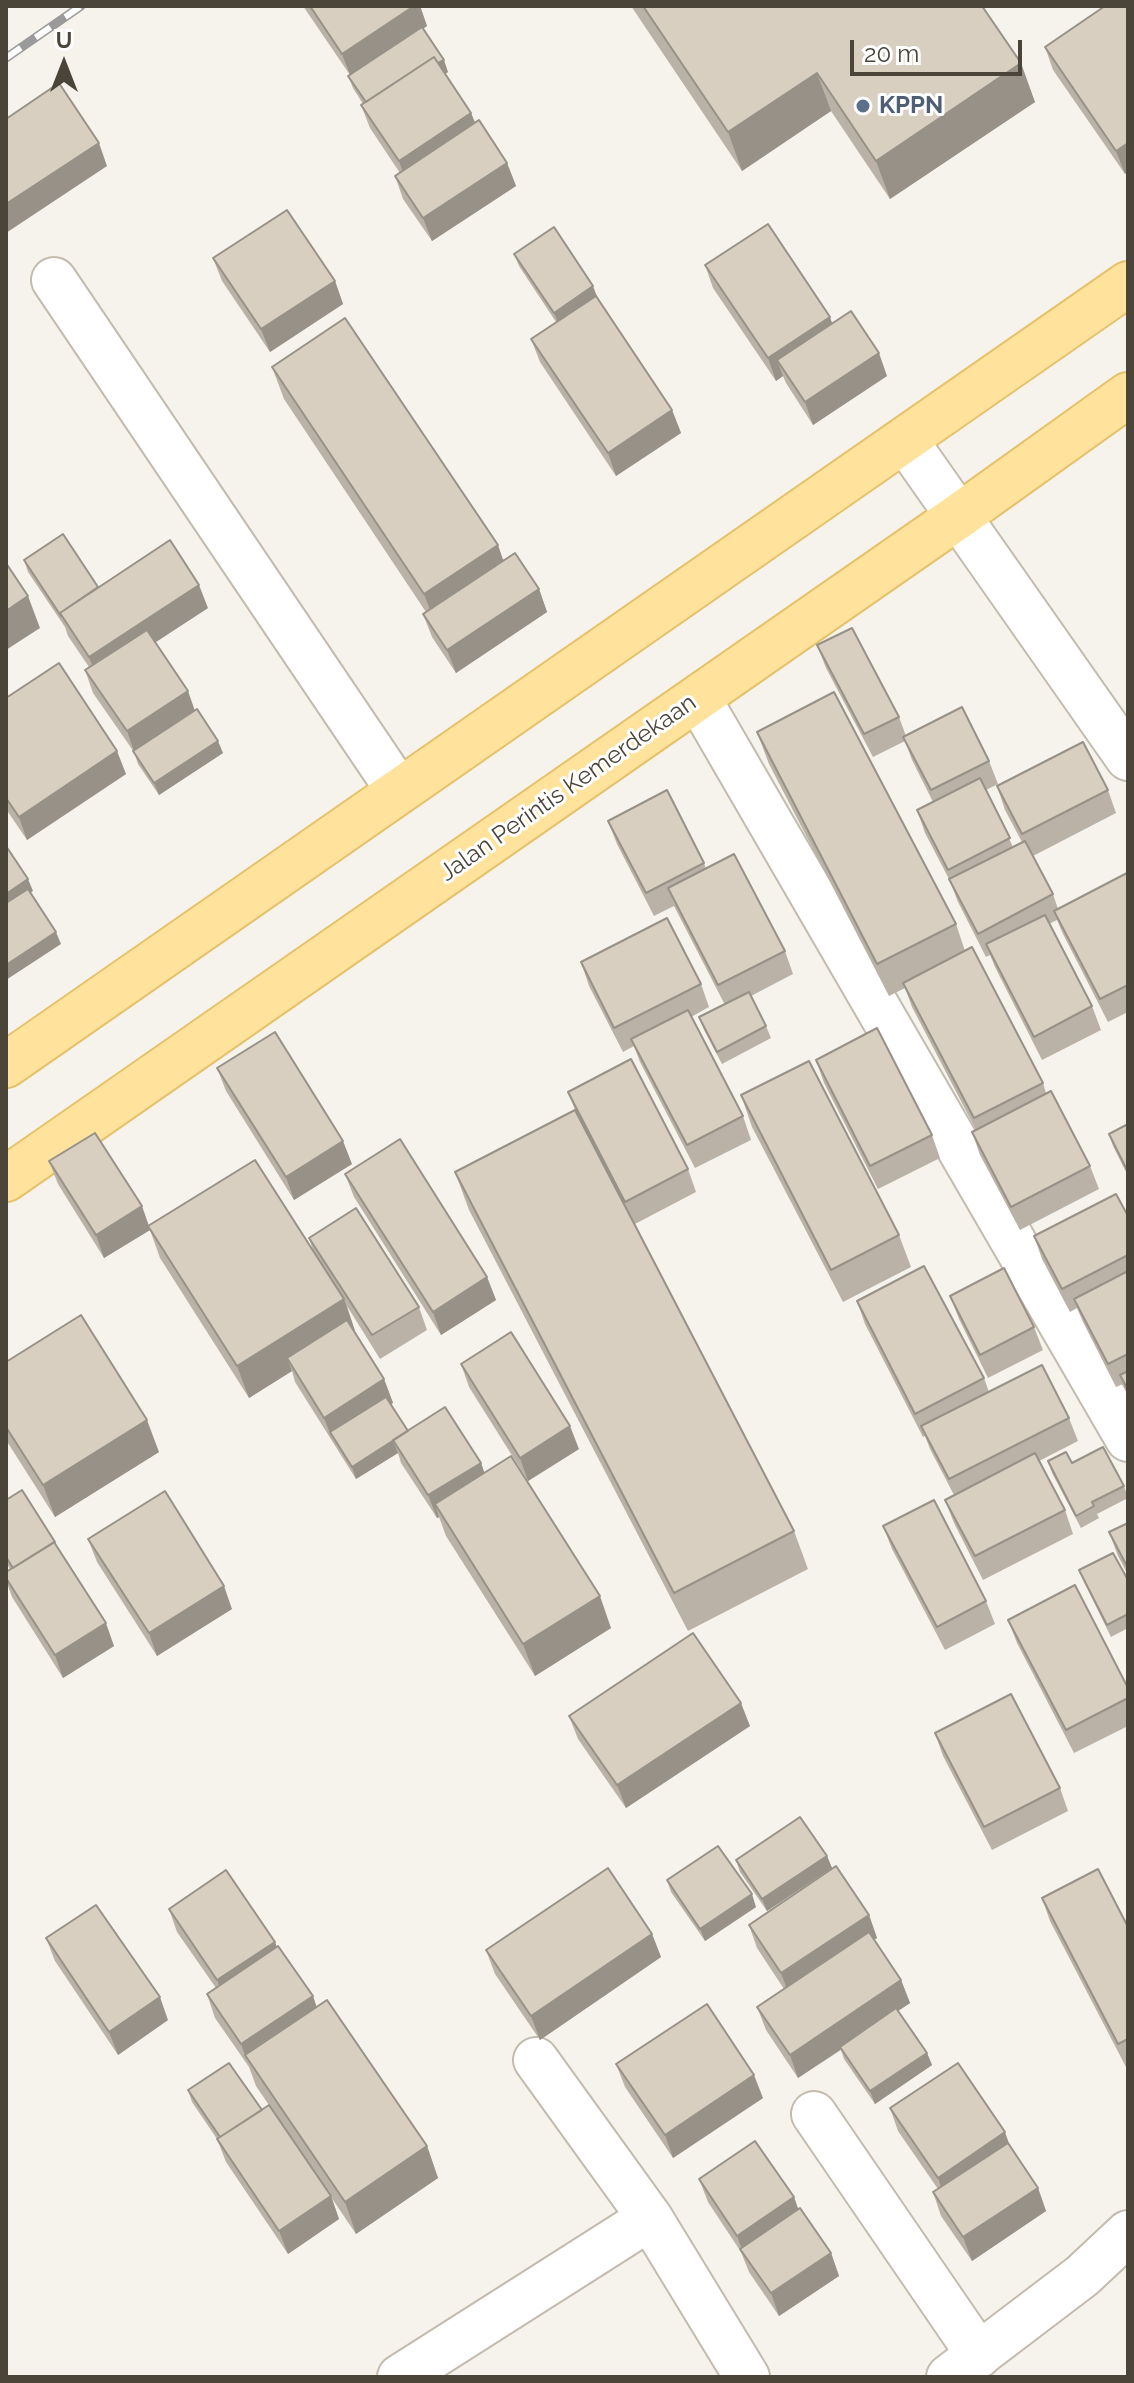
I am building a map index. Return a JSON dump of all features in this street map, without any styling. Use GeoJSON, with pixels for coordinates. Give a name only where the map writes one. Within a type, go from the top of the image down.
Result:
{"type":"FeatureCollection","features":[{"type":"Feature","properties":{"kind":"main road"},"geometry":{"type":"LineString","coordinates":[[6,1065],[1128,284]]}},
{"type":"Feature","properties":{"kind":"main road","name":"Jalan Perintis Kemerdekaan"},"geometry":{"type":"LineString","coordinates":[[6,1179],[1128,395]]}},
{"type":"Feature","properties":{"kind":"street"},"geometry":{"type":"LineString","coordinates":[[54,280],[399,791]]}},
{"type":"Feature","properties":{"kind":"street"},"geometry":{"type":"LineString","coordinates":[[905,440],[1128,758]]}},
{"type":"Feature","properties":{"kind":"street"},"geometry":{"type":"LineString","coordinates":[[698,698],[1128,1439]]}},
{"type":"Feature","properties":{"kind":"street"},"geometry":{"type":"LineString","coordinates":[[536,2060],[650,2218],[747,2377]]}},
{"type":"Feature","properties":{"kind":"street"},"geometry":{"type":"LineString","coordinates":[[814,2114],[964,2366],[1082,2276],[1128,2233]]}},
{"type":"Feature","properties":{"kind":"street"},"geometry":{"type":"LineString","coordinates":[[400,2377],[650,2218]]}},
{"type":"Feature","properties":{"kind":"building"},"geometry":{"type":"Polygon","coordinates":[[[310,6],[414,6],[342,54],[310,6]]]}},
{"type":"Feature","properties":{"kind":"building","name":"KPPN"},"geometry":{"type":"Polygon","coordinates":[[[643,6],[982,6],[1021,63],[876,161],[817,73],[728,132],[643,6]]]}},
{"type":"Feature","properties":{"kind":"building"},"geometry":{"type":"Polygon","coordinates":[[[1105,6],[1128,6],[1128,143],[1116,151],[1045,47],[1105,6]]]}},
{"type":"Feature","properties":{"kind":"building"},"geometry":{"type":"Polygon","coordinates":[[[422,27],[444,60],[438,63],[434,57],[366,102],[348,76],[422,27]]]}},
{"type":"Feature","properties":{"kind":"building"},"geometry":{"type":"Polygon","coordinates":[[[434,57],[471,113],[399,161],[361,105],[434,57]]]}},
{"type":"Feature","properties":{"kind":"building"},"geometry":{"type":"Polygon","coordinates":[[[59,83],[99,143],[6,204],[6,119],[59,83]]]}},
{"type":"Feature","properties":{"kind":"building"},"geometry":{"type":"Polygon","coordinates":[[[479,120],[507,163],[423,218],[395,176],[479,120]]]}},
{"type":"Feature","properties":{"kind":"building"},"geometry":{"type":"Polygon","coordinates":[[[287,210],[335,281],[261,329],[213,258],[287,210]]]}},
{"type":"Feature","properties":{"kind":"building"},"geometry":{"type":"Polygon","coordinates":[[[768,224],[830,317],[768,358],[705,265],[768,224]]]}},
{"type":"Feature","properties":{"kind":"building"},"geometry":{"type":"Polygon","coordinates":[[[554,227],[593,286],[554,313],[514,254],[554,227]]]}},
{"type":"Feature","properties":{"kind":"building"},"geometry":{"type":"Polygon","coordinates":[[[596,296],[672,410],[608,453],[531,339],[596,296]]]}},
{"type":"Feature","properties":{"kind":"building"},"geometry":{"type":"Polygon","coordinates":[[[851,311],[879,353],[805,402],[777,360],[851,311]]]}},
{"type":"Feature","properties":{"kind":"building"},"geometry":{"type":"Polygon","coordinates":[[[345,318],[498,545],[424,594],[272,367],[345,318]]]}},
{"type":"Feature","properties":{"kind":"building"},"geometry":{"type":"Polygon","coordinates":[[[63,534],[98,587],[60,613],[61,616],[24,560],[63,534]]]}},
{"type":"Feature","properties":{"kind":"building"},"geometry":{"type":"Polygon","coordinates":[[[170,540],[199,585],[89,657],[60,613],[170,540]]]}},
{"type":"Feature","properties":{"kind":"building"},"geometry":{"type":"Polygon","coordinates":[[[515,553],[539,589],[447,650],[423,614],[515,553]]]}},
{"type":"Feature","properties":{"kind":"building"},"geometry":{"type":"Polygon","coordinates":[[[6,563],[28,596],[6,611],[6,563]]]}},
{"type":"Feature","properties":{"kind":"building"},"geometry":{"type":"Polygon","coordinates":[[[852,628],[899,717],[864,734],[817,645],[852,628]]]}},
{"type":"Feature","properties":{"kind":"building"},"geometry":{"type":"Polygon","coordinates":[[[147,630],[188,691],[127,731],[85,670],[147,630]]]}},
{"type":"Feature","properties":{"kind":"building"},"geometry":{"type":"Polygon","coordinates":[[[59,663],[117,751],[19,817],[6,798],[6,698],[59,663]]]}},
{"type":"Feature","properties":{"kind":"building"},"geometry":{"type":"Polygon","coordinates":[[[834,692],[956,924],[877,964],[757,732],[834,692]]]}},
{"type":"Feature","properties":{"kind":"building"},"geometry":{"type":"Polygon","coordinates":[[[962,707],[989,761],[931,790],[903,737],[962,707]]]}},
{"type":"Feature","properties":{"kind":"building"},"geometry":{"type":"Polygon","coordinates":[[[197,709],[218,741],[154,783],[133,751],[197,709]]]}},
{"type":"Feature","properties":{"kind":"building"},"geometry":{"type":"Polygon","coordinates":[[[1083,742],[1108,790],[1022,834],[997,786],[1083,742]]]}},
{"type":"Feature","properties":{"kind":"building"},"geometry":{"type":"Polygon","coordinates":[[[980,778],[1010,838],[948,870],[917,810],[980,778]]]}},
{"type":"Feature","properties":{"kind":"building"},"geometry":{"type":"Polygon","coordinates":[[[667,790],[704,863],[646,893],[608,821],[667,790]]]}},
{"type":"Feature","properties":{"kind":"building"},"geometry":{"type":"Polygon","coordinates":[[[1025,841],[1053,894],[978,934],[949,879],[1025,841]]]}},
{"type":"Feature","properties":{"kind":"building"},"geometry":{"type":"Polygon","coordinates":[[[6,846],[28,879],[6,894],[6,846]]]}},
{"type":"Feature","properties":{"kind":"building"},"geometry":{"type":"Polygon","coordinates":[[[734,854],[785,951],[718,985],[668,888],[734,854]]]}},
{"type":"Feature","properties":{"kind":"building"},"geometry":{"type":"Polygon","coordinates":[[[1127,873],[1128,985],[1100,999],[1054,911],[1127,873]]]}},
{"type":"Feature","properties":{"kind":"building"},"geometry":{"type":"Polygon","coordinates":[[[28,889],[56,932],[6,965],[6,903],[28,889]]]}},
{"type":"Feature","properties":{"kind":"building"},"geometry":{"type":"Polygon","coordinates":[[[1045,915],[1092,1006],[1034,1037],[986,944],[1045,915]]]}},
{"type":"Feature","properties":{"kind":"building"},"geometry":{"type":"Polygon","coordinates":[[[667,918],[701,984],[614,1028],[581,962],[667,918]]]}},
{"type":"Feature","properties":{"kind":"building"},"geometry":{"type":"Polygon","coordinates":[[[972,947],[1043,1083],[974,1118],[903,983],[972,947]]]}},
{"type":"Feature","properties":{"kind":"building"},"geometry":{"type":"Polygon","coordinates":[[[749,992],[766,1026],[717,1052],[699,1017],[749,992]]]}},
{"type":"Feature","properties":{"kind":"building"},"geometry":{"type":"Polygon","coordinates":[[[688,1010],[743,1116],[687,1145],[631,1039],[688,1010]]]}},
{"type":"Feature","properties":{"kind":"building"},"geometry":{"type":"Polygon","coordinates":[[[877,1028],[932,1135],[870,1166],[816,1060],[877,1028]]]}},
{"type":"Feature","properties":{"kind":"building"},"geometry":{"type":"Polygon","coordinates":[[[275,1032],[343,1141],[286,1177],[217,1068],[275,1032]]]}},
{"type":"Feature","properties":{"kind":"building"},"geometry":{"type":"Polygon","coordinates":[[[631,1059],[688,1169],[625,1202],[568,1092],[631,1059]]]}},
{"type":"Feature","properties":{"kind":"building"},"geometry":{"type":"Polygon","coordinates":[[[809,1061],[899,1235],[831,1270],[741,1095],[809,1061]]]}},
{"type":"Feature","properties":{"kind":"building"},"geometry":{"type":"Polygon","coordinates":[[[1051,1091],[1090,1166],[1011,1207],[972,1132],[1051,1091]]]}},
{"type":"Feature","properties":{"kind":"building"},"geometry":{"type":"Polygon","coordinates":[[[575,1110],[794,1531],[674,1593],[455,1172],[575,1110]]]}},
{"type":"Feature","properties":{"kind":"building"},"geometry":{"type":"Polygon","coordinates":[[[1128,1124],[1128,1170],[1127,1170],[1109,1134],[1128,1124]]]}},
{"type":"Feature","properties":{"kind":"building"},"geometry":{"type":"Polygon","coordinates":[[[95,1133],[142,1206],[96,1235],[49,1161],[95,1133]]]}},
{"type":"Feature","properties":{"kind":"building"},"geometry":{"type":"Polygon","coordinates":[[[400,1139],[487,1277],[433,1312],[345,1174],[400,1139]]]}},
{"type":"Feature","properties":{"kind":"building"},"geometry":{"type":"Polygon","coordinates":[[[255,1160],[344,1299],[237,1366],[148,1226],[255,1160]]]}},
{"type":"Feature","properties":{"kind":"building"},"geometry":{"type":"Polygon","coordinates":[[[1116,1194],[1128,1216],[1128,1255],[1062,1289],[1034,1236],[1116,1194]]]}},
{"type":"Feature","properties":{"kind":"building"},"geometry":{"type":"Polygon","coordinates":[[[356,1208],[419,1307],[372,1335],[309,1238],[356,1208]]]}},
{"type":"Feature","properties":{"kind":"building"},"geometry":{"type":"Polygon","coordinates":[[[924,1266],[984,1378],[915,1414],[857,1301],[924,1266]]]}},
{"type":"Feature","properties":{"kind":"building"},"geometry":{"type":"Polygon","coordinates":[[[1004,1268],[1034,1327],[980,1355],[950,1296],[1004,1268]]]}},
{"type":"Feature","properties":{"kind":"building"},"geometry":{"type":"Polygon","coordinates":[[[1128,1271],[1128,1354],[1108,1364],[1074,1299],[1128,1271]]]}},
{"type":"Feature","properties":{"kind":"building"},"geometry":{"type":"Polygon","coordinates":[[[81,1315],[147,1420],[43,1485],[6,1427],[6,1362],[81,1315]]]}},
{"type":"Feature","properties":{"kind":"building"},"geometry":{"type":"Polygon","coordinates":[[[347,1320],[384,1379],[324,1418],[287,1358],[347,1320]]]}},
{"type":"Feature","properties":{"kind":"building"},"geometry":{"type":"Polygon","coordinates":[[[511,1332],[570,1426],[520,1458],[461,1364],[511,1332]]]}},
{"type":"Feature","properties":{"kind":"building"},"geometry":{"type":"Polygon","coordinates":[[[1042,1365],[1069,1418],[949,1479],[921,1426],[1042,1365]]]}},
{"type":"Feature","properties":{"kind":"building"},"geometry":{"type":"Polygon","coordinates":[[[1128,1371],[1128,1390],[1120,1375],[1128,1371]]]}},
{"type":"Feature","properties":{"kind":"building"},"geometry":{"type":"Polygon","coordinates":[[[386,1397],[408,1431],[352,1467],[330,1432],[386,1397]]]}},
{"type":"Feature","properties":{"kind":"building"},"geometry":{"type":"Polygon","coordinates":[[[445,1407],[481,1463],[428,1495],[393,1440],[445,1407]]]}},
{"type":"Feature","properties":{"kind":"building"},"geometry":{"type":"Polygon","coordinates":[[[1103,1447],[1124,1486],[1092,1502],[1094,1506],[1076,1516],[1048,1461],[1066,1452],[1072,1463],[1103,1447]]]}},
{"type":"Feature","properties":{"kind":"building"},"geometry":{"type":"Polygon","coordinates":[[[1035,1453],[1065,1510],[975,1556],[945,1500],[1035,1453]]]}},
{"type":"Feature","properties":{"kind":"building"},"geometry":{"type":"Polygon","coordinates":[[[511,1456],[600,1596],[523,1644],[435,1504],[511,1456]]]}},
{"type":"Feature","properties":{"kind":"building"},"geometry":{"type":"Polygon","coordinates":[[[22,1490],[55,1542],[13,1568],[6,1557],[6,1500],[22,1490]]]}},
{"type":"Feature","properties":{"kind":"building"},"geometry":{"type":"Polygon","coordinates":[[[165,1491],[224,1586],[149,1633],[88,1539],[165,1491]]]}},
{"type":"Feature","properties":{"kind":"building"},"geometry":{"type":"Polygon","coordinates":[[[934,1500],[986,1601],[937,1627],[883,1526],[934,1500]]]}},
{"type":"Feature","properties":{"kind":"building"},"geometry":{"type":"Polygon","coordinates":[[[1128,1523],[1128,1568],[1109,1532],[1128,1523]]]}},
{"type":"Feature","properties":{"kind":"building"},"geometry":{"type":"Polygon","coordinates":[[[54,1542],[106,1623],[55,1655],[6,1578],[6,1572],[54,1542]]]}},
{"type":"Feature","properties":{"kind":"building"},"geometry":{"type":"Polygon","coordinates":[[[1113,1553],[1128,1580],[1128,1614],[1107,1625],[1079,1570],[1113,1553]]]}},
{"type":"Feature","properties":{"kind":"building"},"geometry":{"type":"Polygon","coordinates":[[[1075,1585],[1128,1688],[1128,1698],[1066,1730],[1008,1620],[1075,1585]]]}},
{"type":"Feature","properties":{"kind":"building"},"geometry":{"type":"Polygon","coordinates":[[[693,1633],[741,1703],[617,1785],[569,1716],[693,1633]]]}},
{"type":"Feature","properties":{"kind":"building"},"geometry":{"type":"Polygon","coordinates":[[[1011,1694],[1060,1788],[984,1827],[935,1733],[1011,1694]]]}},
{"type":"Feature","properties":{"kind":"building"},"geometry":{"type":"Polygon","coordinates":[[[800,1817],[827,1856],[762,1899],[736,1860],[800,1817]]]}},
{"type":"Feature","properties":{"kind":"building"},"geometry":{"type":"Polygon","coordinates":[[[718,1846],[752,1894],[700,1929],[667,1880],[718,1846]]]}},
{"type":"Feature","properties":{"kind":"building"},"geometry":{"type":"Polygon","coordinates":[[[836,1866],[869,1915],[781,1973],[749,1925],[836,1866]]]}},
{"type":"Feature","properties":{"kind":"building"},"geometry":{"type":"Polygon","coordinates":[[[608,1868],[652,1934],[531,2016],[486,1950],[608,1868]]]}},
{"type":"Feature","properties":{"kind":"building"},"geometry":{"type":"Polygon","coordinates":[[[1098,1869],[1128,1927],[1128,2039],[1118,2044],[1042,1898],[1098,1869]]]}},
{"type":"Feature","properties":{"kind":"building"},"geometry":{"type":"Polygon","coordinates":[[[226,1870],[275,1942],[217,1980],[169,1909],[226,1870]]]}},
{"type":"Feature","properties":{"kind":"building"},"geometry":{"type":"Polygon","coordinates":[[[96,1905],[160,1997],[109,2032],[46,1938],[96,1905]]]}},
{"type":"Feature","properties":{"kind":"building"},"geometry":{"type":"Polygon","coordinates":[[[869,1932],[901,1980],[790,2055],[757,2007],[869,1932]]]}},
{"type":"Feature","properties":{"kind":"building"},"geometry":{"type":"Polygon","coordinates":[[[278,1946],[313,1996],[241,2044],[207,1994],[278,1946]]]}},
{"type":"Feature","properties":{"kind":"building"},"geometry":{"type":"Polygon","coordinates":[[[327,2000],[427,2146],[345,2202],[245,2055],[327,2000]]]}},
{"type":"Feature","properties":{"kind":"building"},"geometry":{"type":"Polygon","coordinates":[[[707,2004],[754,2075],[665,2135],[616,2064],[707,2004]]]}},
{"type":"Feature","properties":{"kind":"building"},"geometry":{"type":"Polygon","coordinates":[[[896,2008],[927,2053],[870,2091],[840,2047],[896,2008]]]}},
{"type":"Feature","properties":{"kind":"building"},"geometry":{"type":"Polygon","coordinates":[[[229,2063],[262,2110],[220,2137],[188,2090],[229,2063]]]}},
{"type":"Feature","properties":{"kind":"building"},"geometry":{"type":"Polygon","coordinates":[[[958,2063],[1005,2132],[938,2178],[890,2108],[958,2063]]]}},
{"type":"Feature","properties":{"kind":"building"},"geometry":{"type":"Polygon","coordinates":[[[269,2105],[331,2196],[279,2231],[217,2139],[269,2105]]]}},
{"type":"Feature","properties":{"kind":"building"},"geometry":{"type":"Polygon","coordinates":[[[755,2141],[794,2197],[737,2236],[699,2179],[755,2141]]]}},
{"type":"Feature","properties":{"kind":"building"},"geometry":{"type":"Polygon","coordinates":[[[1008,2143],[1038,2188],[963,2237],[933,2192],[1008,2143]]]}},
{"type":"Feature","properties":{"kind":"building"},"geometry":{"type":"Polygon","coordinates":[[[800,2208],[831,2253],[771,2293],[740,2249],[800,2208]]]}},
{"type":"Feature","properties":{"kind":"railway"},"geometry":{"type":"LineString","coordinates":[[6,58],[81,6]]}},
{"type":"Feature","properties":{"kind":"place","name":"KPPN"},"geometry":{"type":"Point","coordinates":[863,106]}}]}
